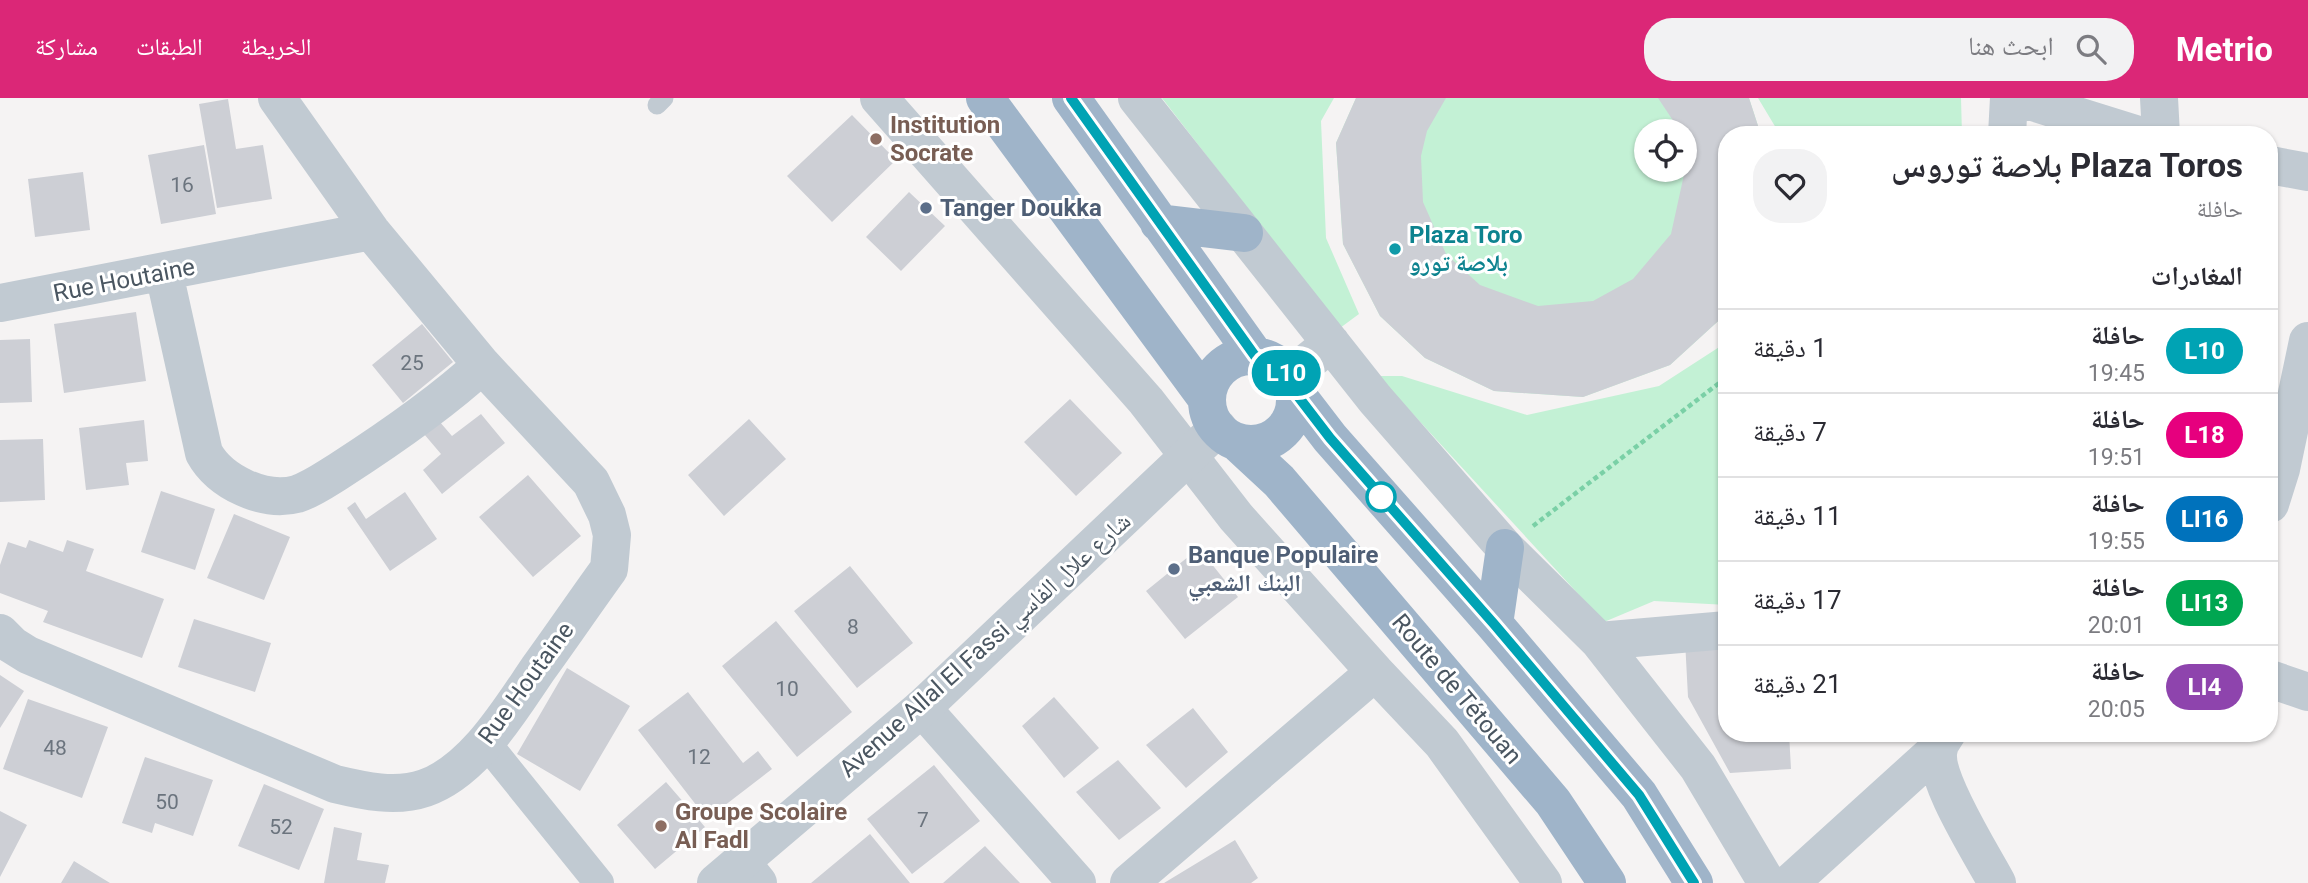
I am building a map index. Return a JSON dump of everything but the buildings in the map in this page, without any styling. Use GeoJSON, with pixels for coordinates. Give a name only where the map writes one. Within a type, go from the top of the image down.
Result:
{"type":"FeatureCollection","features":[{"type":"Feature","properties":{"kind":"highway","name":"Route de Tétouan"},"geometry":{"type":"LineString","coordinates":[[985,98],[1221,423],[1279,481],[1553,802],[1607,883]]}},
{"type":"Feature","properties":{"kind":"highway"},"geometry":{"type":"LineString","coordinates":[[1071,98],[1255,356]]}},
{"type":"Feature","properties":{"kind":"highway"},"geometry":{"type":"LineString","coordinates":[[1159,223],[1244,233]]}},
{"type":"Feature","properties":{"kind":"highway"},"geometry":{"type":"LineString","coordinates":[[1293,386],[1294,412],[1285,427],[1272,438],[1256,444],[1221,423],[1210,385],[1216,372],[1234,360],[1255,356],[1280,366],[1330,438],[1494,624],[1639,795],[1694,883]]}},
{"type":"Feature","properties":{"kind":"highway"},"geometry":{"type":"LineString","coordinates":[[1494,624],[1505,548]]}},
{"type":"Feature","properties":{"kind":"street","name":"Rue Houtaine"},"geometry":{"type":"LineString","coordinates":[[0,633],[28,655],[335,784],[367,792],[407,792],[425,788],[444,779],[486,743],[609,569],[612,534],[607,515],[591,482],[482,365],[371,232],[277,98]]}},
{"type":"Feature","properties":{"kind":"street"},"geometry":{"type":"LineString","coordinates":[[880,98],[1146,401],[1236,517],[1442,743],[1543,883]]}},
{"type":"Feature","properties":{"kind":"street"},"geometry":{"type":"LineString","coordinates":[[1136,98],[1375,399],[1505,548],[1599,641],[1698,767],[1767,883]]}},
{"type":"Feature","properties":{"kind":"street"},"geometry":{"type":"LineString","coordinates":[[2007,126],[2009,98]]}},
{"type":"Feature","properties":{"kind":"street"},"geometry":{"type":"LineString","coordinates":[[2020,98],[2109,126]]}},
{"type":"Feature","properties":{"kind":"street"},"geometry":{"type":"LineString","coordinates":[[2159,98],[2161,126]]}},
{"type":"Feature","properties":{"kind":"street"},"geometry":{"type":"LineString","coordinates":[[2278,166],[2308,172]]}},
{"type":"Feature","properties":{"kind":"street","name":"Rue Houtaine"},"geometry":{"type":"LineString","coordinates":[[0,303],[371,232]]}},
{"type":"Feature","properties":{"kind":"street"},"geometry":{"type":"LineString","coordinates":[[164,273],[204,453],[217,472],[234,483],[258,491],[284,495],[307,490],[365,454],[482,365]]}},
{"type":"Feature","properties":{"kind":"street"},"geometry":{"type":"LineString","coordinates":[[2278,479],[2308,341]]}},
{"type":"Feature","properties":{"kind":"street"},"geometry":{"type":"LineString","coordinates":[[1293,386],[1331,343]]}},
{"type":"Feature","properties":{"kind":"street","name":"Avenue Allal El Fassi شارع علال الفاسي"},"geometry":{"type":"LineString","coordinates":[[738,876],[922,708],[1221,423]]}},
{"type":"Feature","properties":{"kind":"street"},"geometry":{"type":"LineString","coordinates":[[1599,641],[1718,631]]}},
{"type":"Feature","properties":{"kind":"street"},"geometry":{"type":"LineString","coordinates":[[1129,883],[1375,672]]}},
{"type":"Feature","properties":{"kind":"street"},"geometry":{"type":"LineString","coordinates":[[2278,683],[2308,692]]}},
{"type":"Feature","properties":{"kind":"street"},"geometry":{"type":"LineString","coordinates":[[922,708],[1076,883]]}},
{"type":"Feature","properties":{"kind":"street"},"geometry":{"type":"LineString","coordinates":[[1790,883],[1942,742]]}},
{"type":"Feature","properties":{"kind":"street"},"geometry":{"type":"LineString","coordinates":[[1943,742],[1939,765],[1948,792],[1997,883]]}},
{"type":"Feature","properties":{"kind":"street"},"geometry":{"type":"LineString","coordinates":[[486,743],[599,883]]}},
{"type":"Feature","properties":{"kind":"path"},"geometry":{"type":"LineString","coordinates":[[1505,548],[1718,384]]}},
{"type":"Feature","properties":{"kind":"green space"},"geometry":{"type":"Polygon","coordinates":[[[1162,98],[1334,98],[1321,121],[1326,238],[1359,314],[1340,328],[1162,98]]]}},
{"type":"Feature","properties":{"kind":"green space"},"geometry":{"type":"Polygon","coordinates":[[[1356,98],[1749,98],[1758,126],[1718,126],[1718,321],[1670,365],[1583,397],[1494,391],[1425,358],[1380,316],[1343,244],[1336,143],[1356,98]]]}},
{"type":"Feature","properties":{"kind":"green space"},"geometry":{"type":"Polygon","coordinates":[[[1758,98],[1961,98],[1962,126],[1775,126],[1758,98]]]}},
{"type":"Feature","properties":{"kind":"green space"},"geometry":{"type":"Polygon","coordinates":[[[1718,348],[1718,605],[1654,601],[1604,622],[1378,376],[1402,376],[1527,415],[1659,386],[1718,348]]]}},
{"type":"Feature","properties":{"kind":"bus line","name":"L10"},"geometry":{"type":"LineString","coordinates":[[1071,98],[1255,356],[1280,366],[1293,382],[1297,395],[1330,438],[1494,624],[1639,795],[1694,883]]}},
{"type":"Feature","properties":{"kind":"place","name":"Institution Socrate"},"geometry":{"type":"Point","coordinates":[876,139]}},
{"type":"Feature","properties":{"kind":"place","name":"Tanger Doukka"},"geometry":{"type":"Point","coordinates":[926,208]}},
{"type":"Feature","properties":{"kind":"place","name":"Plaza Toro بلاصة تورو"},"geometry":{"type":"Point","coordinates":[1395,249]}},
{"type":"Feature","properties":{"kind":"place","name":"Banque Populaire البنك الشعبي"},"geometry":{"type":"Point","coordinates":[1174,569]}},
{"type":"Feature","properties":{"kind":"place","name":"Groupe Scolaire Al Fadl"},"geometry":{"type":"Point","coordinates":[661,826]}}]}
